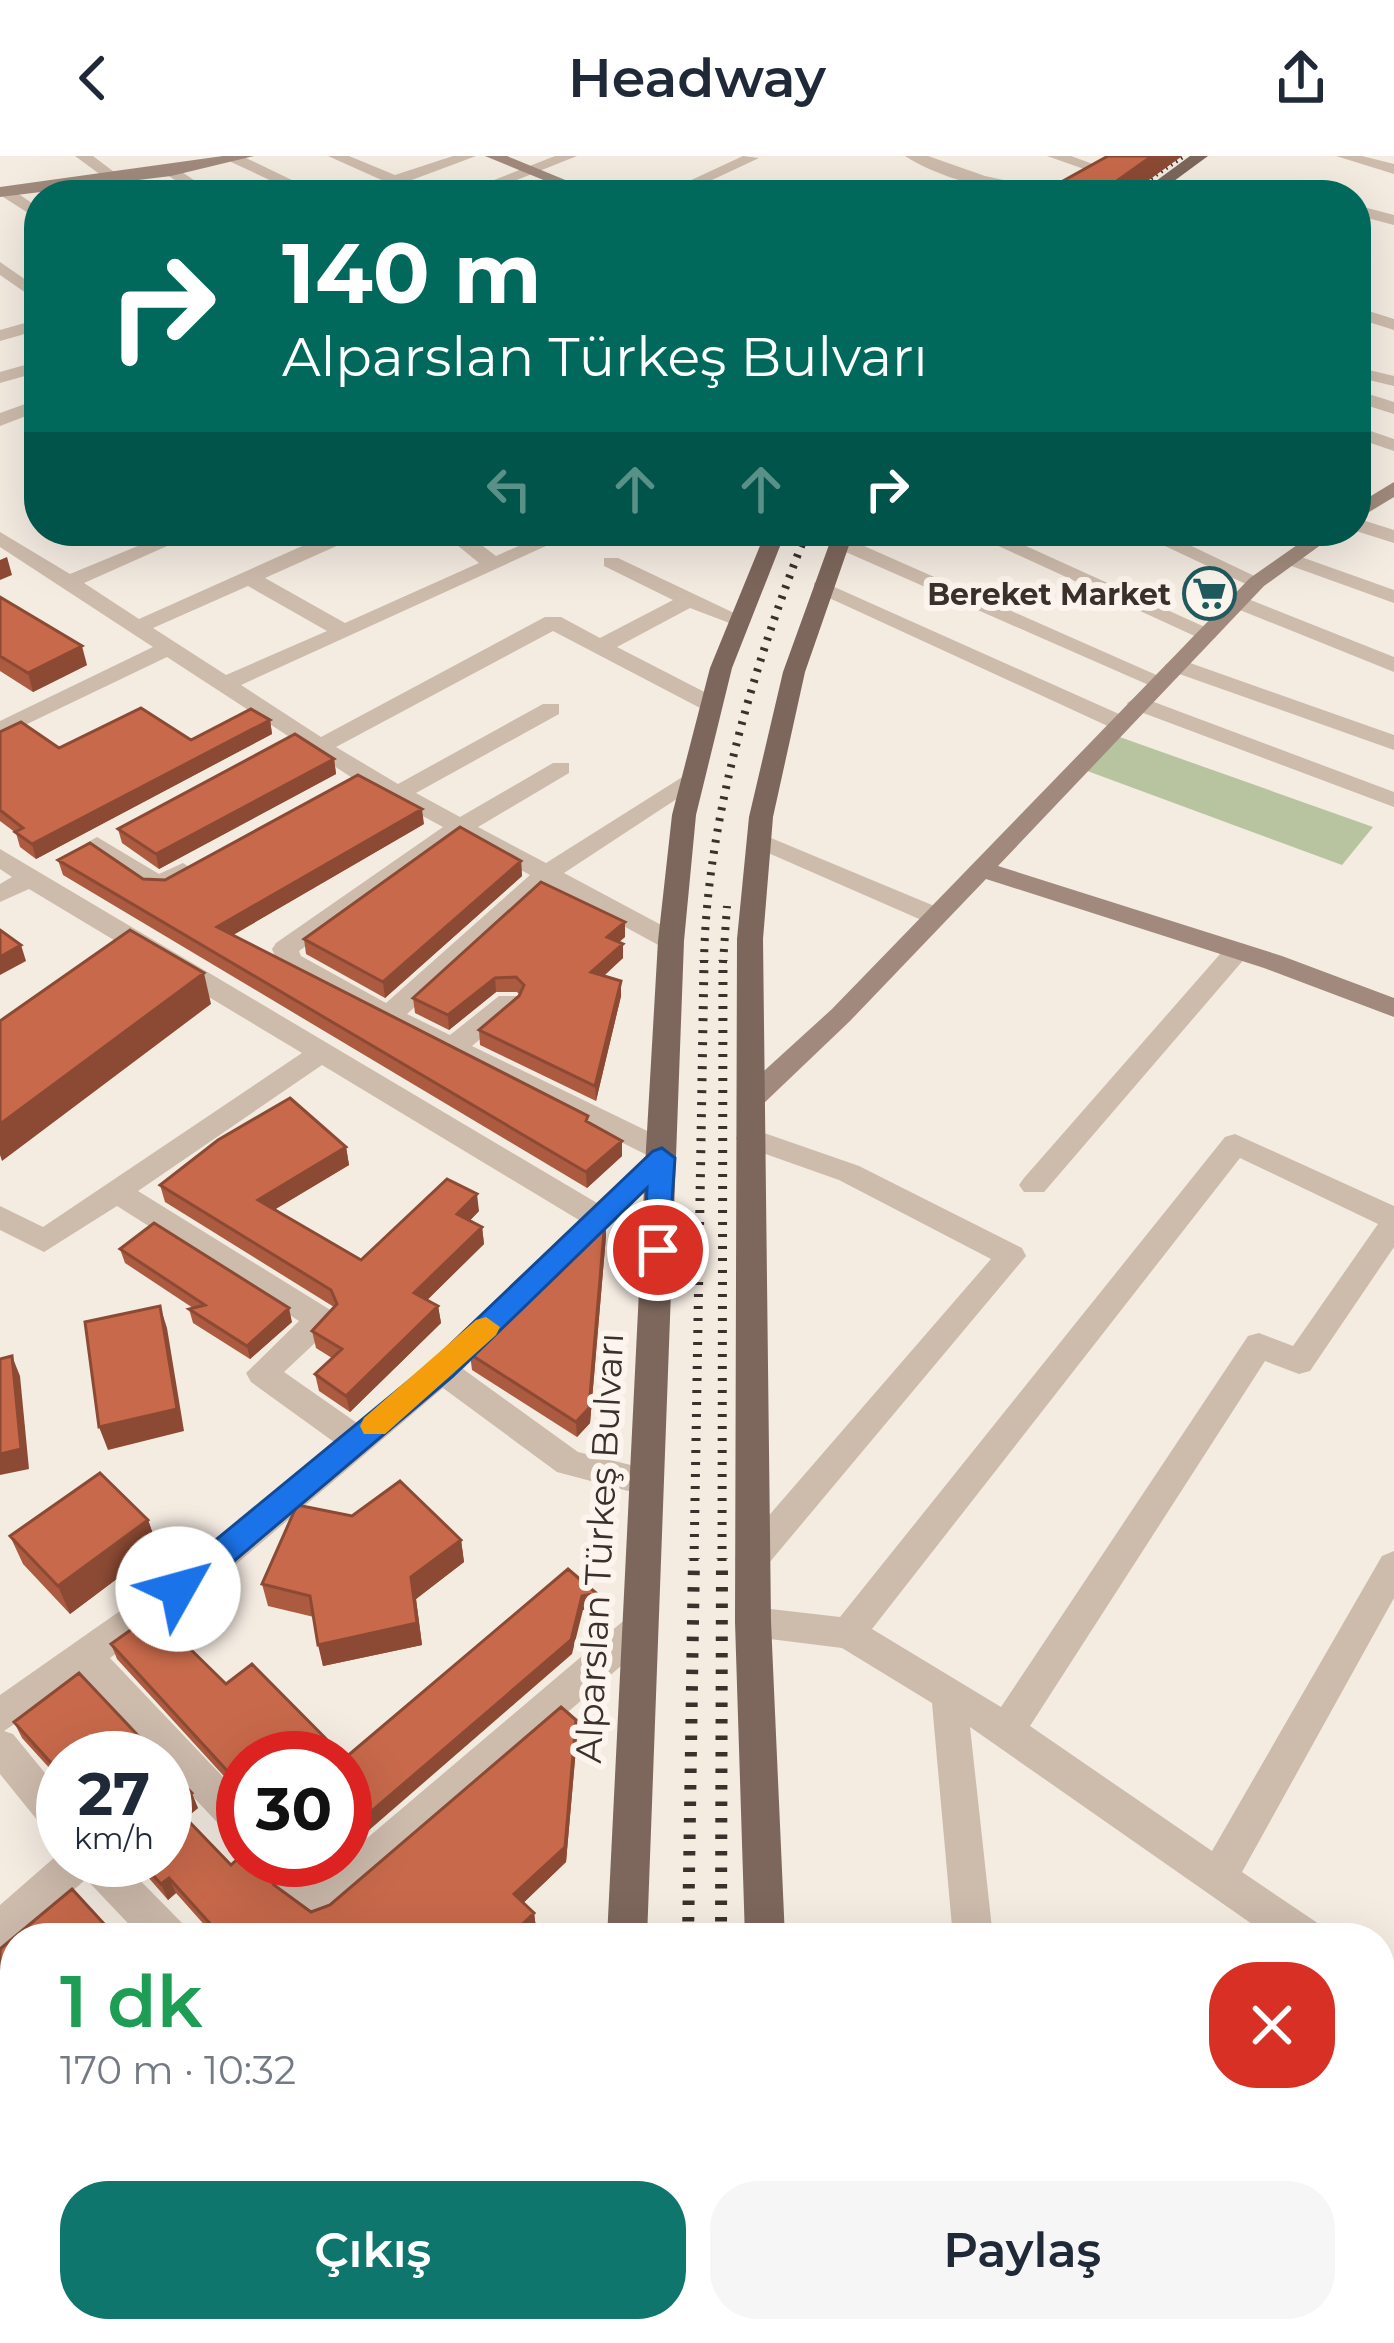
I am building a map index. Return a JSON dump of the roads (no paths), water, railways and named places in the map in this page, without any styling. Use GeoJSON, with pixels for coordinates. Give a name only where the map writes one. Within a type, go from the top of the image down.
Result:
{"type":"FeatureCollection","features":[{"type":"Feature","properties":{"kind":"main road"},"geometry":{"type":"LineString","coordinates":[[493,156],[546,180]]}},
{"type":"Feature","properties":{"kind":"main road"},"geometry":{"type":"LineString","coordinates":[[1166,180],[1200,156]]}},
{"type":"Feature","properties":{"kind":"main road"},"geometry":{"type":"LineString","coordinates":[[138,180],[207,160],[241,157]]}},
{"type":"Feature","properties":{"kind":"main road"},"geometry":{"type":"LineString","coordinates":[[1086,180],[1109,167]]}},
{"type":"Feature","properties":{"kind":"main road","name":"Alparslan Türkeş Bulvarı"},"geometry":{"type":"LineString","coordinates":[[628,1923],[671,941],[692,781],[712,705],[770,546]]}},
{"type":"Feature","properties":{"kind":"main road"},"geometry":{"type":"LineString","coordinates":[[764,1923],[752,1559],[750,939],[759,840],[794,672],[838,546]]}},
{"type":"Feature","properties":{"kind":"main road"},"geometry":{"type":"LineString","coordinates":[[751,1100],[841,1015],[1257,581],[1303,546]]}},
{"type":"Feature","properties":{"kind":"main road"},"geometry":{"type":"LineString","coordinates":[[981,868],[1238,951],[1394,1008]]}},
{"type":"Feature","properties":{"kind":"street"},"geometry":{"type":"LineString","coordinates":[[83,156],[105,180]]}},
{"type":"Feature","properties":{"kind":"street"},"geometry":{"type":"LineString","coordinates":[[397,180],[468,156]]}},
{"type":"Feature","properties":{"kind":"street"},"geometry":{"type":"LineString","coordinates":[[502,180],[569,156]]}},
{"type":"Feature","properties":{"kind":"street"},"geometry":{"type":"LineString","coordinates":[[913,156],[982,180]]}},
{"type":"Feature","properties":{"kind":"street"},"geometry":{"type":"LineString","coordinates":[[1055,156],[1109,167]]}},
{"type":"Feature","properties":{"kind":"street"},"geometry":{"type":"LineString","coordinates":[[1344,156],[1394,170]]}},
{"type":"Feature","properties":{"kind":"street"},"geometry":{"type":"LineString","coordinates":[[241,157],[286,180]]}},
{"type":"Feature","properties":{"kind":"street"},"geometry":{"type":"LineString","coordinates":[[348,158],[392,180]]}},
{"type":"Feature","properties":{"kind":"street"},"geometry":{"type":"LineString","coordinates":[[701,180],[751,158]]}},
{"type":"Feature","properties":{"kind":"street"},"geometry":{"type":"LineString","coordinates":[[171,171],[185,180]]}},
{"type":"Feature","properties":{"kind":"street"},"geometry":{"type":"LineString","coordinates":[[0,268],[8,282]]}},
{"type":"Feature","properties":{"kind":"street"},"geometry":{"type":"LineString","coordinates":[[3,540],[352,780],[398,794],[671,941]]}},
{"type":"Feature","properties":{"kind":"street"},"geometry":{"type":"LineString","coordinates":[[67,583],[155,546]]}},
{"type":"Feature","properties":{"kind":"street"},"geometry":{"type":"LineString","coordinates":[[136,628],[321,546]]}},
{"type":"Feature","properties":{"kind":"street"},"geometry":{"type":"LineString","coordinates":[[470,546],[493,563]]}},
{"type":"Feature","properties":{"kind":"street"},"geometry":{"type":"LineString","coordinates":[[221,686],[533,546]]}},
{"type":"Feature","properties":{"kind":"street"},"geometry":{"type":"LineString","coordinates":[[866,546],[1168,673],[1394,743]]}},
{"type":"Feature","properties":{"kind":"street"},"geometry":{"type":"LineString","coordinates":[[1010,546],[1207,633]]}},
{"type":"Feature","properties":{"kind":"street"},"geometry":{"type":"LineString","coordinates":[[1177,546],[1257,581]]}},
{"type":"Feature","properties":{"kind":"street"},"geometry":{"type":"LineString","coordinates":[[1290,559],[1394,597]]}},
{"type":"Feature","properties":{"kind":"street"},"geometry":{"type":"LineString","coordinates":[[610,562],[740,621]]}},
{"type":"Feature","properties":{"kind":"street"},"geometry":{"type":"LineString","coordinates":[[249,578],[342,630]]}},
{"type":"Feature","properties":{"kind":"street"},"geometry":{"type":"LineString","coordinates":[[821,587],[1120,723]]}},
{"type":"Feature","properties":{"kind":"street"},"geometry":{"type":"LineString","coordinates":[[600,647],[689,600]]}},
{"type":"Feature","properties":{"kind":"street"},"geometry":{"type":"LineString","coordinates":[[1238,601],[1394,665]]}},
{"type":"Feature","properties":{"kind":"street"},"geometry":{"type":"LineString","coordinates":[[298,743],[553,622],[712,705]]}},
{"type":"Feature","properties":{"kind":"street"},"geometry":{"type":"LineString","coordinates":[[0,730],[166,649]]}},
{"type":"Feature","properties":{"kind":"street"},"geometry":{"type":"LineString","coordinates":[[1138,703],[1394,800]]}},
{"type":"Feature","properties":{"kind":"street"},"geometry":{"type":"LineString","coordinates":[[398,794],[551,709]]}},
{"type":"Feature","properties":{"kind":"street"},"geometry":{"type":"LineString","coordinates":[[0,1716],[209,1567],[442,1370],[661,1154],[388,1016],[290,961],[285,950],[458,828],[561,768]]}},
{"type":"Feature","properties":{"kind":"street"},"geometry":{"type":"LineString","coordinates":[[388,1016],[547,873],[692,781]]}},
{"type":"Feature","properties":{"kind":"street"},"geometry":{"type":"LineString","coordinates":[[759,840],[935,916]]}},
{"type":"Feature","properties":{"kind":"street"},"geometry":{"type":"LineString","coordinates":[[0,894],[89,848],[158,884],[199,862]]}},
{"type":"Feature","properties":{"kind":"street"},"geometry":{"type":"LineString","coordinates":[[0,857],[599,1218]]}},
{"type":"Feature","properties":{"kind":"street"},"geometry":{"type":"LineString","coordinates":[[1034,1185],[1238,951]]}},
{"type":"Feature","properties":{"kind":"street"},"geometry":{"type":"LineString","coordinates":[[455,1046],[508,1002]]}},
{"type":"Feature","properties":{"kind":"street"},"geometry":{"type":"LineString","coordinates":[[0,1217],[44,1241],[321,1053]]}},
{"type":"Feature","properties":{"kind":"street"},"geometry":{"type":"LineString","coordinates":[[750,1138],[849,1173],[1010,1256],[752,1559]]}},
{"type":"Feature","properties":{"kind":"street"},"geometry":{"type":"LineString","coordinates":[[848,1633],[1235,1144],[1394,1222],[1299,1362],[1259,1345],[1007,1730]]}},
{"type":"Feature","properties":{"kind":"street"},"geometry":{"type":"LineString","coordinates":[[117,1192],[321,1318],[262,1373],[357,1442]]}},
{"type":"Feature","properties":{"kind":"street"},"geometry":{"type":"LineString","coordinates":[[442,1370],[569,1463],[647,1482]]}},
{"type":"Feature","properties":{"kind":"street"},"geometry":{"type":"LineString","coordinates":[[1218,1878],[1394,1566]]}},
{"type":"Feature","properties":{"kind":"street"},"geometry":{"type":"LineString","coordinates":[[753,1622],[848,1633],[1007,1730],[1283,1923]]}},
{"type":"Feature","properties":{"kind":"street"},"geometry":{"type":"LineString","coordinates":[[372,1858],[640,1628]]}},
{"type":"Feature","properties":{"kind":"street"},"geometry":{"type":"LineString","coordinates":[[85,1656],[216,1795]]}},
{"type":"Feature","properties":{"kind":"street"},"geometry":{"type":"LineString","coordinates":[[950,1696],[972,1923]]}},
{"type":"Feature","properties":{"kind":"street"},"geometry":{"type":"LineString","coordinates":[[0,1746],[36,1791]]}},
{"type":"Feature","properties":{"kind":"street"},"geometry":{"type":"LineString","coordinates":[[8,1923],[49,1887]]}},
{"type":"Feature","properties":{"kind":"street"},"geometry":{"type":"LineString","coordinates":[[120,1887],[155,1923]]}},
{"type":"Feature","properties":{"kind":"street"},"geometry":{"type":"LineString","coordinates":[[302,1887],[318,1904],[338,1887]]}},
{"type":"Feature","properties":{"kind":"railway"},"geometry":{"type":"LineString","coordinates":[[1148,180],[1184,156]]}},
{"type":"Feature","properties":{"kind":"railway"},"geometry":{"type":"LineString","coordinates":[[704,963],[724,798],[752,688],[801,546]]}},
{"type":"Feature","properties":{"kind":"railway"},"geometry":{"type":"LineString","coordinates":[[723,963],[727,906]]}},
{"type":"Feature","properties":{"kind":"railway"},"geometry":{"type":"LineString","coordinates":[[694,1561],[704,960]]}},
{"type":"Feature","properties":{"kind":"railway"},"geometry":{"type":"LineString","coordinates":[[722,1561],[723,960]]}},
{"type":"Feature","properties":{"kind":"railway"},"geometry":{"type":"LineString","coordinates":[[688,1923],[694,1558]]}},
{"type":"Feature","properties":{"kind":"railway"},"geometry":{"type":"LineString","coordinates":[[721,1923],[722,1558]]}},
{"type":"Feature","properties":{"kind":"place","name":"Bereket Market"},"geometry":{"type":"Point","coordinates":[1210,594]}}]}
